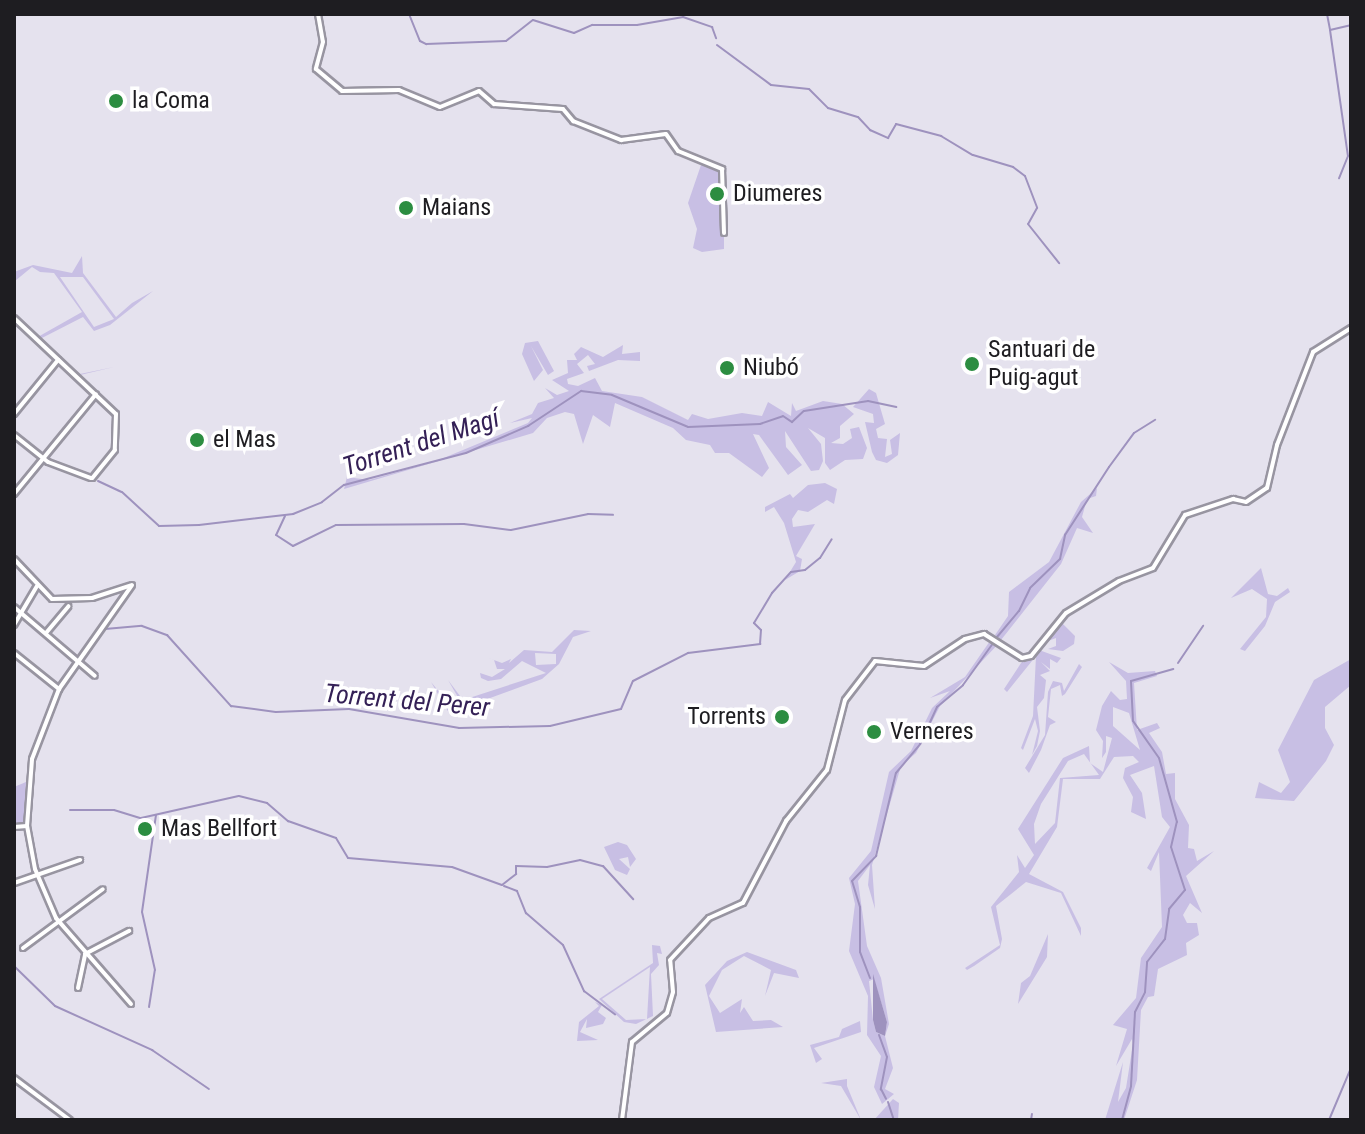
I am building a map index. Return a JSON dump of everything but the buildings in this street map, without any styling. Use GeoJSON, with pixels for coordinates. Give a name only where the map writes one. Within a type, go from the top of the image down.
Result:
{"type":"FeatureCollection","features":[{"type":"Feature","properties":{"kind":"street"},"geometry":{"type":"LineString","coordinates":[[318,14],[323,42],[316,69],[342,91],[399,90],[440,107],[479,91],[494,104],[563,109],[573,121],[621,140],[666,134],[678,151],[722,169],[724,233]]}},
{"type":"Feature","properties":{"kind":"street"},"geometry":{"type":"LineString","coordinates":[[14,320],[96,394],[112,412],[117,432],[92,478],[43,459],[14,435]]}},
{"type":"Feature","properties":{"kind":"street"},"geometry":{"type":"LineString","coordinates":[[14,334],[20,328]]}},
{"type":"Feature","properties":{"kind":"street"},"geometry":{"type":"LineString","coordinates":[[622,1120],[632,1042],[667,1013],[673,992],[670,960],[709,918],[743,903],[786,821],[827,770],[845,700],[875,661],[924,666],[965,639],[984,634],[1022,658],[1031,656],[1066,613],[1119,581],[1153,568],[1185,515],[1233,499],[1246,502],[1267,488],[1277,445],[1313,352],[1351,328]]}},
{"type":"Feature","properties":{"kind":"street"},"geometry":{"type":"LineString","coordinates":[[14,414],[57,362]]}},
{"type":"Feature","properties":{"kind":"street"},"geometry":{"type":"LineString","coordinates":[[14,494],[96,394]]}},
{"type":"Feature","properties":{"kind":"street"},"geometry":{"type":"LineString","coordinates":[[14,559],[37,585],[58,600],[92,598],[132,585],[59,689],[32,759],[27,826],[37,875],[59,922],[131,1004]]}},
{"type":"Feature","properties":{"kind":"street"},"geometry":{"type":"LineString","coordinates":[[14,625],[37,585]]}},
{"type":"Feature","properties":{"kind":"street"},"geometry":{"type":"LineString","coordinates":[[46,633],[69,606]]}},
{"type":"Feature","properties":{"kind":"street"},"geometry":{"type":"LineString","coordinates":[[14,607],[95,676]]}},
{"type":"Feature","properties":{"kind":"street"},"geometry":{"type":"LineString","coordinates":[[14,653],[59,689]]}},
{"type":"Feature","properties":{"kind":"street"},"geometry":{"type":"LineString","coordinates":[[14,827],[27,826]]}},
{"type":"Feature","properties":{"kind":"street"},"geometry":{"type":"LineString","coordinates":[[14,883],[80,860]]}},
{"type":"Feature","properties":{"kind":"street"},"geometry":{"type":"LineString","coordinates":[[23,948],[103,889]]}},
{"type":"Feature","properties":{"kind":"street"},"geometry":{"type":"LineString","coordinates":[[85,954],[129,931]]}},
{"type":"Feature","properties":{"kind":"street"},"geometry":{"type":"LineString","coordinates":[[78,988],[85,954]]}},
{"type":"Feature","properties":{"kind":"street"},"geometry":{"type":"LineString","coordinates":[[14,1078],[70,1120]]}},
{"type":"Feature","properties":{"kind":"shaded area"},"geometry":{"type":"Polygon","coordinates":[[[701,165],[719,169],[724,180],[724,249],[702,252],[693,248],[697,229],[688,203],[701,165]]]}},
{"type":"Feature","properties":{"kind":"shaded area"},"geometry":{"type":"Polygon","coordinates":[[[82,256],[83,273],[116,317],[153,291],[110,325],[94,331],[83,317],[40,339],[80,374],[114,367],[80,375],[36,338],[82,312],[54,273],[40,272],[32,267],[15,281],[14,272],[33,265],[72,273],[82,256]],[[60,277],[94,327],[114,319],[83,277],[60,277]]]}},
{"type":"Feature","properties":{"kind":"shaded area"},"geometry":{"type":"Polygon","coordinates":[[[538,341],[554,371],[548,375],[531,346],[543,370],[534,381],[522,354],[525,343],[538,341]]]}},
{"type":"Feature","properties":{"kind":"shaded area"},"geometry":{"type":"Polygon","coordinates":[[[623,345],[622,354],[640,352],[640,361],[618,360],[589,371],[587,366],[595,364],[588,355],[577,364],[584,373],[567,379],[568,384],[578,386],[595,378],[602,391],[642,397],[688,420],[692,414],[708,419],[742,413],[762,416],[768,402],[791,416],[792,403],[796,411],[823,401],[842,404],[854,414],[840,426],[840,438],[831,443],[843,444],[852,438],[850,429],[859,427],[867,448],[863,459],[845,460],[830,470],[825,463],[825,438],[808,428],[821,444],[823,461],[819,470],[811,471],[785,431],[786,447],[802,465],[788,475],[759,435],[753,434],[769,468],[762,477],[729,453],[715,453],[710,445],[686,440],[673,428],[615,403],[610,427],[593,415],[583,444],[574,414],[565,412],[547,418],[533,433],[344,489],[347,477],[369,480],[434,462],[528,423],[532,418],[510,423],[532,414],[538,403],[554,398],[545,388],[557,395],[569,391],[552,380],[568,373],[567,360],[577,360],[574,354],[581,347],[603,357],[623,345]]]}},
{"type":"Feature","properties":{"kind":"shaded area"},"geometry":{"type":"Polygon","coordinates":[[[869,389],[876,393],[885,424],[876,429],[878,438],[887,439],[885,457],[892,454],[890,440],[900,433],[898,455],[887,463],[876,460],[872,452],[865,422],[874,423],[873,414],[853,407],[869,389]]]}},
{"type":"Feature","properties":{"kind":"shaded area"},"geometry":{"type":"Polygon","coordinates":[[[825,483],[837,489],[834,504],[827,500],[808,512],[798,510],[792,519],[793,527],[815,524],[796,556],[802,559],[800,571],[785,580],[796,562],[784,523],[774,507],[765,512],[765,507],[790,494],[793,498],[808,485],[825,483]]]}},
{"type":"Feature","properties":{"kind":"shaded area"},"geometry":{"type":"Polygon","coordinates":[[[1097,488],[1096,496],[1087,499],[1082,517],[1093,533],[1077,528],[1061,564],[1001,640],[995,635],[1008,616],[1009,592],[1049,562],[1081,502],[1097,488]]]}},
{"type":"Feature","properties":{"kind":"shaded area"},"geometry":{"type":"Polygon","coordinates":[[[1261,568],[1268,594],[1277,596],[1288,588],[1290,592],[1275,602],[1265,626],[1245,651],[1240,649],[1266,617],[1267,599],[1252,589],[1231,598],[1261,568]]]}},
{"type":"Feature","properties":{"kind":"shaded area"},"geometry":{"type":"Polygon","coordinates":[[[1060,621],[1075,636],[1074,644],[1063,651],[1048,649],[1056,646],[1056,638],[1048,641],[1060,621]]]}},
{"type":"Feature","properties":{"kind":"shaded area"},"geometry":{"type":"Polygon","coordinates":[[[574,630],[591,631],[573,637],[559,664],[542,679],[449,713],[431,682],[454,710],[459,699],[448,680],[463,700],[546,673],[522,661],[501,679],[488,681],[481,678],[480,673],[492,677],[505,669],[497,669],[494,660],[502,663],[511,659],[509,663],[524,650],[552,652],[574,630]],[[535,653],[536,665],[556,664],[556,654],[535,653]]]}},
{"type":"Feature","properties":{"kind":"shaded area"},"geometry":{"type":"Polygon","coordinates":[[[985,635],[1000,642],[940,706],[916,753],[901,766],[872,865],[875,909],[868,885],[870,865],[858,881],[867,946],[881,978],[889,1024],[885,1036],[893,1068],[885,1089],[894,1094],[882,1104],[874,1087],[881,1056],[867,1035],[868,996],[849,951],[855,904],[849,878],[871,851],[889,772],[911,751],[932,708],[950,691],[930,698],[965,677],[990,641],[985,635]],[[874,979],[869,981],[876,1032],[885,1036],[887,1022],[874,979]]]}},
{"type":"Feature","properties":{"kind":"shaded area"},"geometry":{"type":"Polygon","coordinates":[[[1039,650],[1061,658],[1057,663],[1050,659],[1050,669],[1041,662],[1050,671],[1040,675],[1046,680],[1044,698],[1037,707],[1040,731],[1032,755],[1038,731],[1035,719],[1023,750],[1021,748],[1033,716],[1036,656],[1007,692],[1004,689],[1023,660],[1039,650]]]}},
{"type":"Feature","properties":{"kind":"shaded area"},"geometry":{"type":"Polygon","coordinates":[[[1351,659],[1351,685],[1325,707],[1325,728],[1334,745],[1326,761],[1294,801],[1255,798],[1259,782],[1281,793],[1290,782],[1278,750],[1314,680],[1351,659]]]}},
{"type":"Feature","properties":{"kind":"shaded area"},"geometry":{"type":"Polygon","coordinates":[[[1109,662],[1128,673],[1155,671],[1157,676],[1134,683],[1137,730],[1157,723],[1160,728],[1149,733],[1162,752],[1166,774],[1175,773],[1175,799],[1189,825],[1188,848],[1194,849],[1197,861],[1214,851],[1186,876],[1202,913],[1190,903],[1183,915],[1187,923],[1197,923],[1199,935],[1186,943],[1187,955],[1158,969],[1154,996],[1148,997],[1141,1010],[1137,1080],[1124,1120],[1105,1120],[1123,1062],[1118,1102],[1126,1088],[1133,1044],[1132,1039],[1116,1066],[1127,1029],[1113,1025],[1136,998],[1141,958],[1162,927],[1159,852],[1151,871],[1147,868],[1170,827],[1162,817],[1154,766],[1130,775],[1142,793],[1146,819],[1131,812],[1133,797],[1123,778],[1125,768],[1139,762],[1133,756],[1114,757],[1100,779],[1063,779],[1057,827],[1029,874],[1063,892],[1081,928],[1081,936],[1061,893],[1026,882],[996,906],[1002,939],[1000,948],[967,970],[965,968],[1000,945],[991,907],[1019,872],[1017,855],[1025,868],[1034,855],[1018,829],[1063,758],[1089,746],[1090,762],[1084,754],[1068,761],[1041,804],[1034,824],[1035,844],[1055,823],[1060,778],[1099,775],[1091,764],[1103,772],[1112,738],[1106,736],[1106,752],[1102,758],[1103,741],[1096,730],[1102,706],[1111,691],[1120,700],[1127,699],[1126,681],[1109,662]],[[1113,707],[1113,726],[1140,750],[1129,713],[1113,707]]]}},
{"type":"Feature","properties":{"kind":"shaded area"},"geometry":{"type":"Polygon","coordinates":[[[1079,664],[1082,667],[1065,694],[1062,696],[1060,685],[1051,689],[1048,717],[1056,722],[1050,725],[1029,773],[1025,768],[1045,735],[1048,692],[1053,681],[1062,683],[1064,691],[1079,664]]]}},
{"type":"Feature","properties":{"kind":"shaded area"},"geometry":{"type":"Polygon","coordinates":[[[26,782],[25,823],[14,824],[14,787],[26,782]]]}},
{"type":"Feature","properties":{"kind":"shaded area"},"geometry":{"type":"Polygon","coordinates":[[[618,842],[627,845],[636,859],[630,867],[628,857],[619,859],[630,869],[627,875],[615,870],[604,847],[618,842]]]}},
{"type":"Feature","properties":{"kind":"shaded area"},"geometry":{"type":"Polygon","coordinates":[[[1048,934],[1047,957],[1018,1004],[1021,983],[1030,976],[1048,934]]]}},
{"type":"Feature","properties":{"kind":"shaded area"},"geometry":{"type":"Polygon","coordinates":[[[652,945],[660,946],[662,954],[657,953],[659,965],[651,974],[653,1016],[647,1019],[636,1024],[624,1022],[599,999],[653,963],[652,945]],[[650,967],[602,999],[626,1020],[647,1019],[650,967]]]}},
{"type":"Feature","properties":{"kind":"shaded area"},"geometry":{"type":"Polygon","coordinates":[[[747,952],[796,970],[799,978],[774,973],[765,996],[771,970],[744,956],[722,970],[709,996],[720,1013],[742,999],[740,1013],[744,1007],[753,1021],[771,1020],[783,1027],[716,1032],[705,985],[727,961],[747,952]]]}},
{"type":"Feature","properties":{"kind":"shaded area"},"geometry":{"type":"Polygon","coordinates":[[[873,974],[887,1022],[885,1036],[876,1032],[873,1020],[873,974]]]}},
{"type":"Feature","properties":{"kind":"shaded area"},"geometry":{"type":"Polygon","coordinates":[[[595,1002],[602,1005],[598,1012],[606,1018],[603,1024],[586,1028],[587,1019],[580,1032],[598,1040],[577,1041],[579,1022],[599,1006],[595,1002]]]}},
{"type":"Feature","properties":{"kind":"shaded area"},"geometry":{"type":"Polygon","coordinates":[[[860,1021],[861,1032],[814,1048],[822,1059],[816,1063],[810,1045],[839,1037],[842,1029],[860,1021]]]}},
{"type":"Feature","properties":{"kind":"shaded area"},"geometry":{"type":"Polygon","coordinates":[[[847,1079],[861,1120],[841,1086],[821,1083],[847,1079]]]}},
{"type":"Feature","properties":{"kind":"shaded area"},"geometry":{"type":"Polygon","coordinates":[[[893,1099],[899,1103],[898,1120],[874,1120],[893,1099]]]}},
{"type":"Feature","properties":{"kind":"waterway"},"geometry":{"type":"LineString","coordinates":[[409,14],[420,41],[426,44],[506,41],[533,20],[574,33],[592,25],[637,25],[683,17],[712,27],[716,38]]}},
{"type":"Feature","properties":{"kind":"waterway"},"geometry":{"type":"LineString","coordinates":[[1327,14],[1330,30],[1351,25]]}},
{"type":"Feature","properties":{"kind":"waterway"},"geometry":{"type":"LineString","coordinates":[[1330,30],[1348,156],[1339,178]]}},
{"type":"Feature","properties":{"kind":"waterway"},"geometry":{"type":"LineString","coordinates":[[717,45],[771,85],[809,89],[828,108],[858,117],[870,130],[888,138],[896,124],[941,136],[973,155],[1013,167],[1025,176],[1037,208],[1028,224],[1059,263]]}},
{"type":"Feature","properties":{"kind":"waterway","name":"Torrent del Magí"},"geometry":{"type":"LineString","coordinates":[[98,481],[122,492],[159,526],[199,525],[293,514],[322,502],[344,485],[466,453],[528,426],[581,391],[612,395],[688,427],[760,424],[783,416],[792,422],[804,411],[868,401],[896,407]]}},
{"type":"Feature","properties":{"kind":"waterway"},"geometry":{"type":"LineString","coordinates":[[997,637],[1019,611],[1030,588],[1060,559],[1065,535],[1109,467],[1134,433],[1155,420]]}},
{"type":"Feature","properties":{"kind":"waterway"},"geometry":{"type":"LineString","coordinates":[[285,516],[276,535],[293,546],[336,525],[464,524],[511,530],[588,514],[613,515]]}},
{"type":"Feature","properties":{"kind":"waterway","name":"Torrent del Perer"},"geometry":{"type":"LineString","coordinates":[[105,629],[142,626],[167,635],[231,706],[276,712],[349,709],[459,728],[550,726],[621,709],[633,681],[688,653],[760,644],[761,630],[754,623],[772,593],[791,572],[805,570],[820,558],[832,539]]}},
{"type":"Feature","properties":{"kind":"waterway"},"geometry":{"type":"LineString","coordinates":[[1178,663],[1203,626]]}},
{"type":"Feature","properties":{"kind":"waterway"},"geometry":{"type":"LineString","coordinates":[[870,978],[860,952],[860,907],[852,881],[876,856],[896,773],[920,744],[937,707],[963,685],[996,639]]}},
{"type":"Feature","properties":{"kind":"waterway"},"geometry":{"type":"LineString","coordinates":[[1122,1120],[1131,1086],[1135,1012],[1145,992],[1147,962],[1165,939],[1169,909],[1185,890],[1171,847],[1177,822],[1159,758],[1133,721],[1131,681],[1173,669]]}},
{"type":"Feature","properties":{"kind":"waterway"},"geometry":{"type":"LineString","coordinates":[[70,810],[114,810],[141,818],[239,796],[267,803],[288,821],[336,838],[348,858],[452,867],[502,885],[516,874],[516,866],[547,867],[580,860],[603,866],[633,899]]}},
{"type":"Feature","properties":{"kind":"waterway"},"geometry":{"type":"LineString","coordinates":[[149,1007],[155,970],[142,912],[156,815]]}},
{"type":"Feature","properties":{"kind":"waterway"},"geometry":{"type":"LineString","coordinates":[[504,886],[517,891],[526,913],[563,945],[584,991],[615,1014]]}},
{"type":"Feature","properties":{"kind":"waterway"},"geometry":{"type":"LineString","coordinates":[[14,966],[55,1006],[152,1050],[209,1089]]}},
{"type":"Feature","properties":{"kind":"waterway"},"geometry":{"type":"LineString","coordinates":[[879,1035],[887,1057],[881,1089],[886,1099]]}},
{"type":"Feature","properties":{"kind":"waterway"},"geometry":{"type":"LineString","coordinates":[[1329,1120],[1351,1068]]}},
{"type":"Feature","properties":{"kind":"waterway"},"geometry":{"type":"LineString","coordinates":[[888,1102],[894,1120]]}},
{"type":"Feature","properties":{"kind":"waterway"},"geometry":{"type":"LineString","coordinates":[[1031,1120],[1032,1114]]}},
{"type":"Feature","properties":{"kind":"place","name":"la Coma"},"geometry":{"type":"Point","coordinates":[116,101]}},
{"type":"Feature","properties":{"kind":"place","name":"Diumeres"},"geometry":{"type":"Point","coordinates":[717,194]}},
{"type":"Feature","properties":{"kind":"place","name":"Maians"},"geometry":{"type":"Point","coordinates":[406,208]}},
{"type":"Feature","properties":{"kind":"place","name":"Santuari de Puig-agut"},"geometry":{"type":"Point","coordinates":[972,364]}},
{"type":"Feature","properties":{"kind":"place","name":"Niubó"},"geometry":{"type":"Point","coordinates":[727,368]}},
{"type":"Feature","properties":{"kind":"place","name":"el Mas"},"geometry":{"type":"Point","coordinates":[197,440]}},
{"type":"Feature","properties":{"kind":"place","name":"Torrents"},"geometry":{"type":"Point","coordinates":[782,717]}},
{"type":"Feature","properties":{"kind":"place","name":"Verneres"},"geometry":{"type":"Point","coordinates":[874,732]}},
{"type":"Feature","properties":{"kind":"place","name":"Mas Bellfort"},"geometry":{"type":"Point","coordinates":[145,829]}}]}
